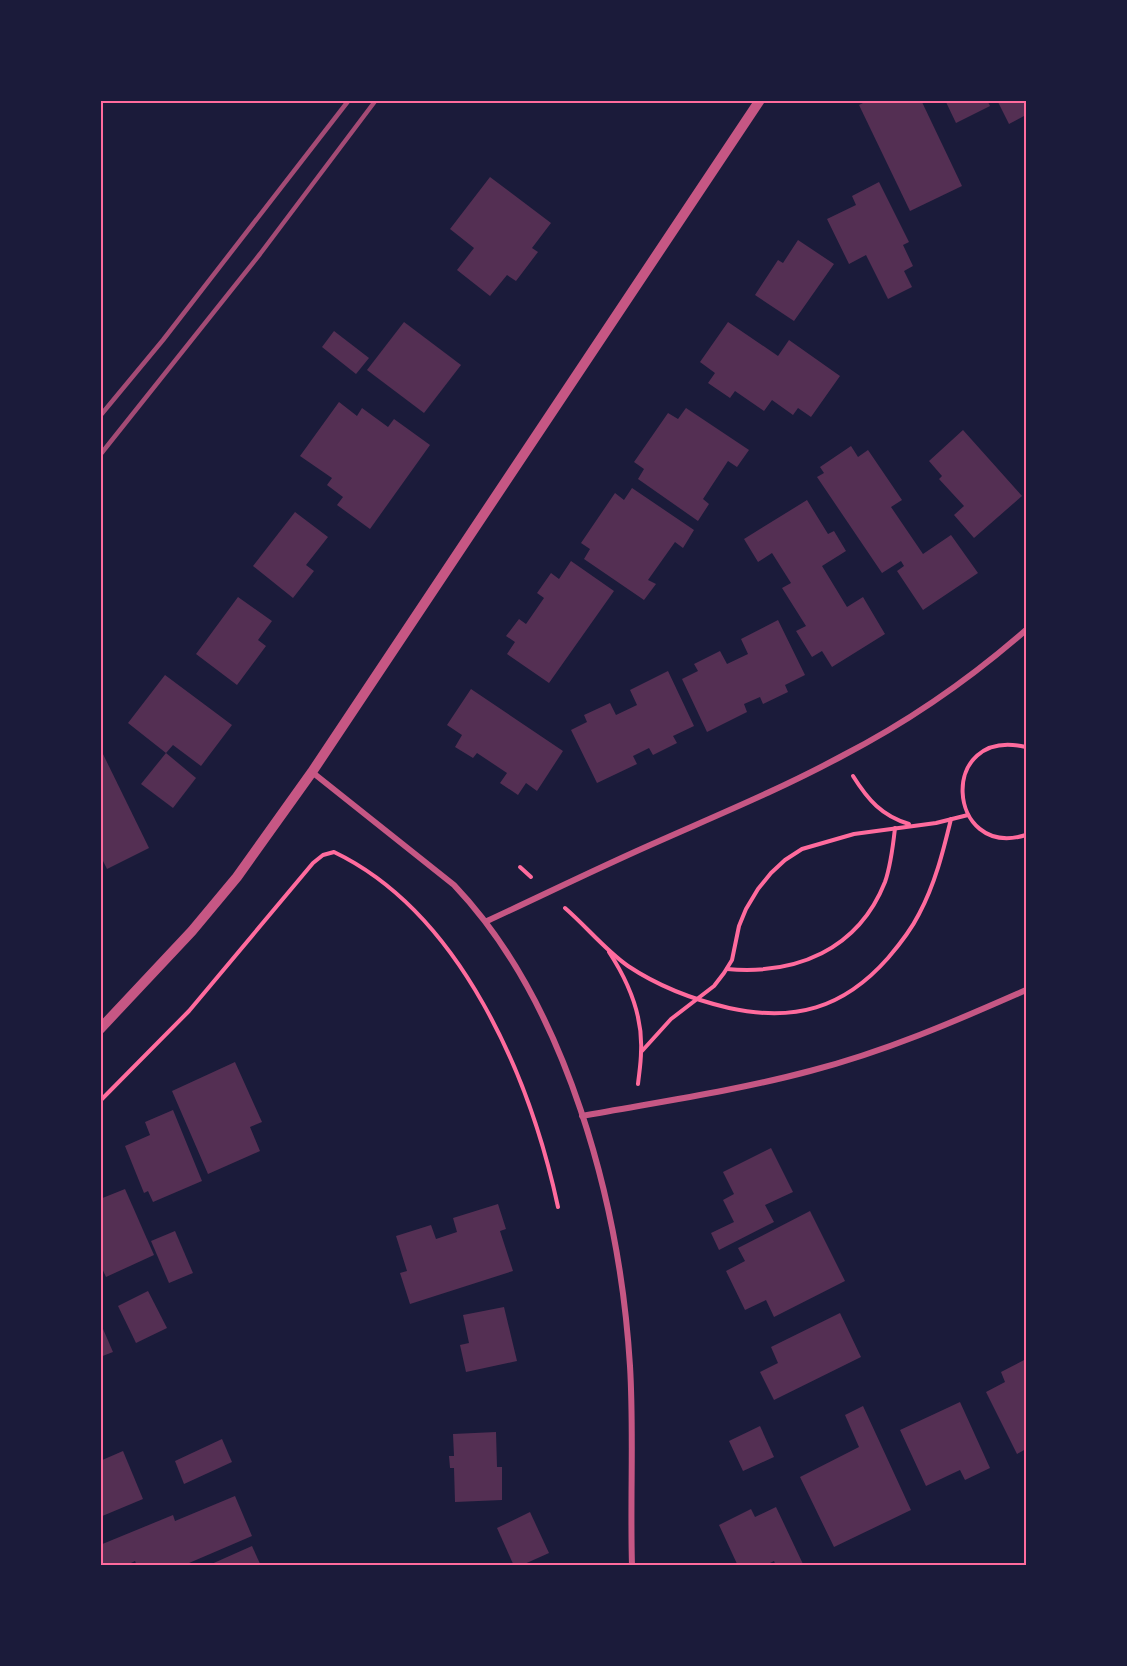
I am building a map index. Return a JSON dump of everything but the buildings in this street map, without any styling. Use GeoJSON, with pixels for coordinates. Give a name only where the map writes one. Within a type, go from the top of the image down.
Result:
{"type":"FeatureCollection","features":[{"type":"Feature","properties":{"kind":"street"},"geometry":{"type":"LineString","coordinates":[[100,1029],[192,931],[237,877],[312,772],[760,100]]}},
{"type":"Feature","properties":{"kind":"street"},"geometry":{"type":"LineString","coordinates":[[487,921],[755,799],[841,757],[921,709],[968,677],[1026,630]]}},
{"type":"Feature","properties":{"kind":"street"},"geometry":{"type":"LineString","coordinates":[[312,772],[454,885],[487,921],[522,974],[539,1008],[582,1116],[606,1195],[626,1312],[631,1390],[632,1566]]}},
{"type":"Feature","properties":{"kind":"street"},"geometry":{"type":"LineString","coordinates":[[582,1116],[747,1086],[830,1065],[901,1042],[1026,990]]}},
{"type":"Feature","properties":{"kind":"path"},"geometry":{"type":"LineString","coordinates":[[1026,747],[1002,744],[984,752],[970,765],[964,777],[962,790],[963,803],[968,815],[987,833],[1012,838],[1026,835]]}},
{"type":"Feature","properties":{"kind":"path"},"geometry":{"type":"LineString","coordinates":[[841,757],[864,795],[874,806],[898,821],[912,825]]}},
{"type":"Feature","properties":{"kind":"path"},"geometry":{"type":"LineString","coordinates":[[642,1051],[671,1019],[714,986],[727,969],[732,960],[739,926],[746,909],[758,889],[785,860],[802,849],[854,834],[968,815]]}},
{"type":"Feature","properties":{"kind":"path"},"geometry":{"type":"LineString","coordinates":[[520,867],[607,949],[645,976],[699,999],[748,1012],[801,1012],[823,1006],[845,996],[866,980],[904,939],[920,914],[940,862],[951,819]]}},
{"type":"Feature","properties":{"kind":"path"},"geometry":{"type":"LineString","coordinates":[[727,969],[751,970],[786,966],[803,962],[836,945],[866,916],[877,899],[885,881],[896,828]]}},
{"type":"Feature","properties":{"kind":"path"},"geometry":{"type":"LineString","coordinates":[[100,1101],[189,1011],[313,863],[323,855],[334,852],[372,873],[414,909],[465,974],[497,1028],[543,1148],[558,1207]]}},
{"type":"Feature","properties":{"kind":"path"},"geometry":{"type":"LineString","coordinates":[[607,949],[618,965],[639,1023],[642,1051],[635,1106]]}},
{"type":"Feature","properties":{"kind":"railway"},"geometry":{"type":"LineString","coordinates":[[100,416],[163,340],[349,100]]}},
{"type":"Feature","properties":{"kind":"railway"},"geometry":{"type":"LineString","coordinates":[[100,455],[260,254],[376,100]]}}]}
